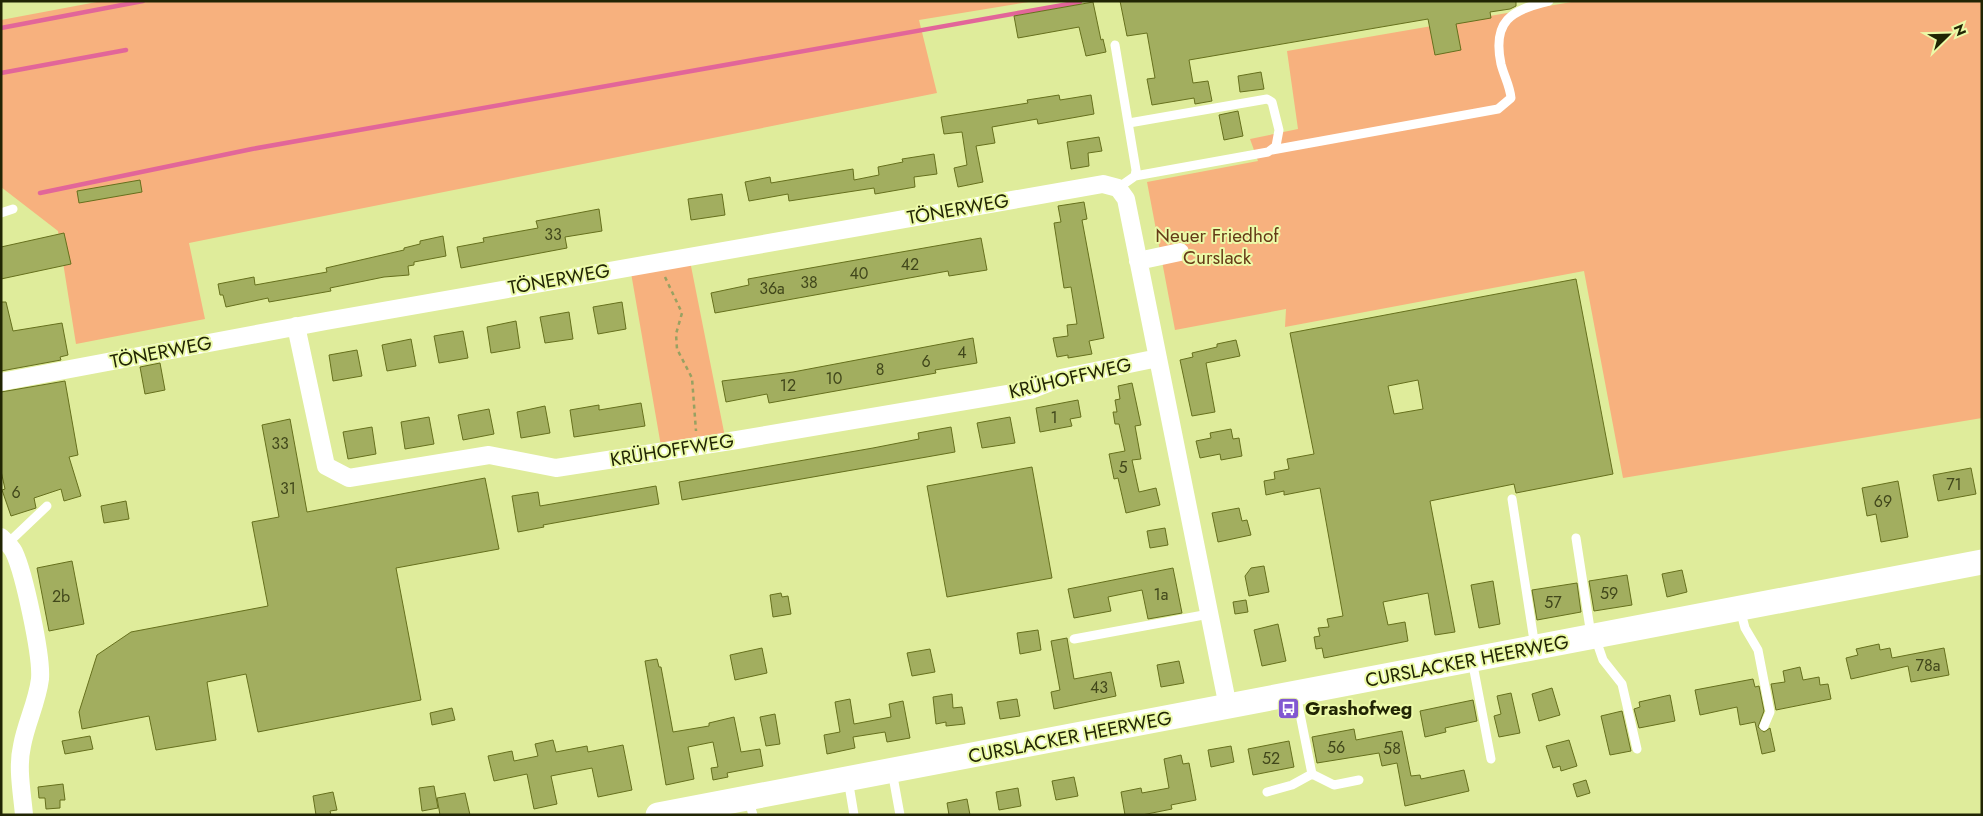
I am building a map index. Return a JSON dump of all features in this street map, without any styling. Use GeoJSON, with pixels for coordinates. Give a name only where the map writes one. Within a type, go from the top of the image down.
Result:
{"type":"FeatureCollection","features":[{"type":"Feature","properties":{"kind":"main road","name":"CURSLACKER HEERWEG"},"geometry":{"type":"LineString","coordinates":[[658,815],[751,806],[848,779],[1982,562]]}},
{"type":"Feature","properties":{"kind":"street","name":"TÖNERWEG"},"geometry":{"type":"LineString","coordinates":[[1,382],[296,326],[1103,184],[1118,188]]}},
{"type":"Feature","properties":{"kind":"street"},"geometry":{"type":"LineString","coordinates":[[1118,188],[1126,199],[1228,707]]}},
{"type":"Feature","properties":{"kind":"street"},"geometry":{"type":"LineString","coordinates":[[1138,261],[1180,252]]}},
{"type":"Feature","properties":{"kind":"street","name":"KRÜHOFFWEG"},"geometry":{"type":"LineString","coordinates":[[296,326],[326,466],[349,478],[489,455],[556,468],[695,447],[1030,390],[1061,378],[1158,358]]}},
{"type":"Feature","properties":{"kind":"street"},"geometry":{"type":"LineString","coordinates":[[4,540],[13,551],[32,618],[40,677],[33,713],[22,745],[19,764],[24,815]]}},
{"type":"Feature","properties":{"kind":"lane"},"geometry":{"type":"LineString","coordinates":[[1118,188],[1135,176],[1498,109],[1511,98],[1511,89],[1501,66],[1498,38],[1504,26],[1520,8],[1550,1]]}},
{"type":"Feature","properties":{"kind":"lane"},"geometry":{"type":"LineString","coordinates":[[1115,45],[1129,123],[1136,170],[1135,176]]}},
{"type":"Feature","properties":{"kind":"lane"},"geometry":{"type":"LineString","coordinates":[[1129,123],[1270,99],[1278,130],[1278,140],[1272,150]]}},
{"type":"Feature","properties":{"kind":"lane"},"geometry":{"type":"LineString","coordinates":[[1,213],[13,209]]}},
{"type":"Feature","properties":{"kind":"lane"},"geometry":{"type":"LineString","coordinates":[[1512,499],[1535,648]]}},
{"type":"Feature","properties":{"kind":"lane"},"geometry":{"type":"LineString","coordinates":[[4,540],[47,506]]}},
{"type":"Feature","properties":{"kind":"lane"},"geometry":{"type":"LineString","coordinates":[[1576,538],[1593,637],[1603,660],[1622,684],[1637,749]]}},
{"type":"Feature","properties":{"kind":"lane"},"geometry":{"type":"LineString","coordinates":[[1740,609],[1745,628],[1758,650],[1770,712],[1764,726]]}},
{"type":"Feature","properties":{"kind":"lane"},"geometry":{"type":"LineString","coordinates":[[1074,639],[1209,614]]}},
{"type":"Feature","properties":{"kind":"lane"},"geometry":{"type":"LineString","coordinates":[[1472,660],[1491,759]]}},
{"type":"Feature","properties":{"kind":"lane"},"geometry":{"type":"LineString","coordinates":[[1296,694],[1312,774]]}},
{"type":"Feature","properties":{"kind":"lane"},"geometry":{"type":"LineString","coordinates":[[892,771],[900,815]]}},
{"type":"Feature","properties":{"kind":"lane"},"geometry":{"type":"LineString","coordinates":[[1312,774],[1334,785],[1359,780]]}},
{"type":"Feature","properties":{"kind":"lane"},"geometry":{"type":"LineString","coordinates":[[1266,792],[1292,785],[1312,774]]}},
{"type":"Feature","properties":{"kind":"lane"},"geometry":{"type":"LineString","coordinates":[[848,779],[854,815]]}},
{"type":"Feature","properties":{"kind":"path"},"geometry":{"type":"LineString","coordinates":[[658,262],[682,313],[676,334],[677,349],[692,378],[696,426],[695,447]]}},
{"type":"Feature","properties":{"kind":"green space"},"geometry":{"type":"Polygon","coordinates":[[[102,1],[1035,1],[919,20],[937,93],[189,243],[205,319],[76,344],[58,231],[1,187],[1,20],[102,1]]]}},
{"type":"Feature","properties":{"kind":"green space","name":"Neuer Friedhof Curslack"},"geometry":{"type":"Polygon","coordinates":[[[1577,1],[1982,1],[1982,418],[1623,478],[1584,271],[1285,327],[1286,309],[1175,330],[1147,182],[1258,161],[1250,139],[1298,129],[1287,51],[1577,1]]]}},
{"type":"Feature","properties":{"kind":"green space"},"geometry":{"type":"Polygon","coordinates":[[[689,256],[726,442],[662,452],[630,267],[689,256]]]}},
{"type":"Feature","properties":{"kind":"building"},"geometry":{"type":"Polygon","coordinates":[[[1120,1],[1516,1],[1516,6],[1510,9],[1490,12],[1491,18],[1456,24],[1461,50],[1435,55],[1428,19],[1189,60],[1193,83],[1208,81],[1212,101],[1195,104],[1194,98],[1152,105],[1147,79],[1155,78],[1147,33],[1127,36],[1120,1]]]}},
{"type":"Feature","properties":{"kind":"building"},"geometry":{"type":"Polygon","coordinates":[[[1093,2],[1101,40],[1103,39],[1106,52],[1086,56],[1079,27],[1018,38],[1014,16],[1093,2]]]}},
{"type":"Feature","properties":{"kind":"building"},"geometry":{"type":"Polygon","coordinates":[[[1261,72],[1264,89],[1240,92],[1238,76],[1261,72]]]}},
{"type":"Feature","properties":{"kind":"building"},"geometry":{"type":"Polygon","coordinates":[[[1059,95],[1060,100],[1091,95],[1094,114],[1038,124],[1037,119],[992,127],[995,143],[976,146],[983,182],[958,187],[954,168],[967,165],[962,132],[944,134],[941,117],[1028,103],[1027,100],[1059,95]]]}},
{"type":"Feature","properties":{"kind":"building"},"geometry":{"type":"Polygon","coordinates":[[[1238,111],[1243,136],[1224,140],[1219,115],[1238,111]]]}},
{"type":"Feature","properties":{"kind":"building"},"geometry":{"type":"Polygon","coordinates":[[[1099,137],[1102,151],[1088,153],[1089,166],[1071,169],[1067,142],[1099,137]]]}},
{"type":"Feature","properties":{"kind":"building"},"geometry":{"type":"Polygon","coordinates":[[[934,154],[937,174],[914,177],[915,187],[875,194],[874,188],[789,201],[788,194],[749,201],[745,182],[770,177],[771,183],[853,169],[854,180],[879,175],[878,167],[903,162],[902,159],[934,154]]]}},
{"type":"Feature","properties":{"kind":"building"},"geometry":{"type":"Polygon","coordinates":[[[140,180],[142,192],[79,203],[77,191],[140,180]]]}},
{"type":"Feature","properties":{"kind":"building"},"geometry":{"type":"Polygon","coordinates":[[[722,194],[725,215],[691,220],[688,199],[722,194]]]}},
{"type":"Feature","properties":{"kind":"building"},"geometry":{"type":"Polygon","coordinates":[[[1084,202],[1087,219],[1082,220],[1104,338],[1089,341],[1092,354],[1068,358],[1068,355],[1057,357],[1053,338],[1068,336],[1067,325],[1077,324],[1071,287],[1064,288],[1054,223],[1061,222],[1058,206],[1084,202]]]}},
{"type":"Feature","properties":{"kind":"building"},"geometry":{"type":"Polygon","coordinates":[[[599,209],[602,231],[565,237],[567,248],[461,268],[457,247],[484,242],[483,238],[538,228],[536,221],[599,209]]]}},
{"type":"Feature","properties":{"kind":"building"},"geometry":{"type":"Polygon","coordinates":[[[64,233],[71,264],[1,279],[1,247],[64,233]]]}},
{"type":"Feature","properties":{"kind":"building"},"geometry":{"type":"Polygon","coordinates":[[[443,236],[446,256],[414,262],[414,265],[408,266],[409,275],[384,277],[330,288],[331,291],[269,302],[268,298],[226,307],[223,295],[220,295],[218,284],[254,277],[255,285],[327,272],[326,268],[404,250],[404,248],[420,244],[420,241],[443,236]]]}},
{"type":"Feature","properties":{"kind":"building"},"geometry":{"type":"Polygon","coordinates":[[[981,238],[987,270],[949,276],[948,271],[715,313],[711,293],[749,285],[748,279],[981,238]]]}},
{"type":"Feature","properties":{"kind":"building"},"geometry":{"type":"Polygon","coordinates":[[[1576,279],[1613,474],[1516,493],[1514,484],[1430,501],[1455,632],[1435,635],[1428,593],[1383,602],[1388,625],[1405,622],[1408,641],[1324,658],[1322,648],[1316,649],[1314,637],[1320,636],[1318,628],[1329,627],[1327,619],[1343,616],[1320,488],[1284,495],[1284,491],[1266,495],[1264,481],[1275,479],[1274,472],[1289,469],[1287,459],[1314,454],[1290,333],[1576,279]],[[1418,380],[1388,386],[1394,414],[1423,409],[1418,380]]]}},
{"type":"Feature","properties":{"kind":"building"},"geometry":{"type":"Polygon","coordinates":[[[1,302],[6,302],[13,331],[62,323],[68,355],[60,357],[61,360],[1,371],[1,302]]]}},
{"type":"Feature","properties":{"kind":"building"},"geometry":{"type":"Polygon","coordinates":[[[622,302],[626,329],[598,334],[593,307],[622,302]]]}},
{"type":"Feature","properties":{"kind":"building"},"geometry":{"type":"Polygon","coordinates":[[[569,312],[573,339],[545,343],[540,317],[569,312]]]}},
{"type":"Feature","properties":{"kind":"building"},"geometry":{"type":"Polygon","coordinates":[[[516,321],[520,348],[491,353],[487,327],[516,321]]]}},
{"type":"Feature","properties":{"kind":"building"},"geometry":{"type":"Polygon","coordinates":[[[463,331],[468,358],[439,363],[434,336],[463,331]]]}},
{"type":"Feature","properties":{"kind":"building"},"geometry":{"type":"Polygon","coordinates":[[[973,338],[977,363],[935,370],[936,373],[769,403],[767,394],[726,402],[722,381],[793,372],[973,338]]]}},
{"type":"Feature","properties":{"kind":"building"},"geometry":{"type":"Polygon","coordinates":[[[411,339],[416,366],[387,371],[382,345],[411,339]]]}},
{"type":"Feature","properties":{"kind":"building"},"geometry":{"type":"Polygon","coordinates":[[[1236,340],[1240,356],[1206,363],[1215,412],[1192,416],[1180,360],[1193,357],[1192,353],[1217,347],[1217,344],[1236,340]]]}},
{"type":"Feature","properties":{"kind":"building"},"geometry":{"type":"Polygon","coordinates":[[[357,350],[362,376],[333,381],[329,355],[357,350]]]}},
{"type":"Feature","properties":{"kind":"building"},"geometry":{"type":"Polygon","coordinates":[[[160,363],[165,390],[145,394],[140,367],[160,363]]]}},
{"type":"Feature","properties":{"kind":"building"},"geometry":{"type":"Polygon","coordinates":[[[65,381],[78,455],[69,457],[81,496],[64,501],[61,489],[34,498],[36,508],[11,516],[2,490],[5,489],[1,471],[1,392],[65,381]]]}},
{"type":"Feature","properties":{"kind":"building"},"geometry":{"type":"Polygon","coordinates":[[[1132,383],[1141,425],[1135,426],[1141,459],[1132,460],[1139,492],[1156,488],[1160,505],[1126,513],[1118,478],[1114,479],[1109,454],[1125,451],[1119,424],[1115,424],[1113,412],[1117,412],[1115,400],[1120,399],[1118,386],[1132,383]]]}},
{"type":"Feature","properties":{"kind":"building"},"geometry":{"type":"Polygon","coordinates":[[[1078,400],[1081,417],[1070,419],[1072,426],[1040,432],[1036,408],[1078,400]]]}},
{"type":"Feature","properties":{"kind":"building"},"geometry":{"type":"Polygon","coordinates":[[[641,403],[645,426],[574,437],[570,410],[599,405],[599,410],[641,403]]]}},
{"type":"Feature","properties":{"kind":"building"},"geometry":{"type":"Polygon","coordinates":[[[545,406],[550,433],[521,438],[517,412],[545,406]]]}},
{"type":"Feature","properties":{"kind":"building"},"geometry":{"type":"Polygon","coordinates":[[[489,409],[494,434],[463,440],[458,415],[489,409]]]}},
{"type":"Feature","properties":{"kind":"building"},"geometry":{"type":"Polygon","coordinates":[[[429,417],[434,444],[405,449],[401,422],[429,417]]]}},
{"type":"Feature","properties":{"kind":"building"},"geometry":{"type":"Polygon","coordinates":[[[1010,417],[1015,443],[982,448],[977,423],[1010,417]]]}},
{"type":"Feature","properties":{"kind":"building"},"geometry":{"type":"Polygon","coordinates":[[[290,419],[307,512],[485,478],[499,549],[396,568],[421,700],[258,732],[246,674],[207,682],[216,740],[156,750],[149,716],[82,729],[79,712],[97,655],[131,632],[268,606],[252,522],[279,517],[262,425],[290,419]]]}},
{"type":"Feature","properties":{"kind":"building"},"geometry":{"type":"Polygon","coordinates":[[[372,427],[376,454],[348,459],[343,432],[372,427]]]}},
{"type":"Feature","properties":{"kind":"building"},"geometry":{"type":"Polygon","coordinates":[[[951,427],[955,452],[682,500],[679,482],[919,439],[918,433],[951,427]]]}},
{"type":"Feature","properties":{"kind":"building"},"geometry":{"type":"Polygon","coordinates":[[[1231,429],[1233,439],[1239,438],[1242,456],[1221,460],[1220,454],[1200,458],[1196,441],[1211,438],[1210,433],[1231,429]]]}},
{"type":"Feature","properties":{"kind":"building"},"geometry":{"type":"Polygon","coordinates":[[[1032,467],[1052,578],[947,597],[927,486],[1032,467]]]}},
{"type":"Feature","properties":{"kind":"building"},"geometry":{"type":"Polygon","coordinates":[[[1971,468],[1976,494],[1938,501],[1933,475],[1971,468]]]}},
{"type":"Feature","properties":{"kind":"building"},"geometry":{"type":"Polygon","coordinates":[[[1898,481],[1908,537],[1881,542],[1876,514],[1867,516],[1862,488],[1898,481]]]}},
{"type":"Feature","properties":{"kind":"building"},"geometry":{"type":"Polygon","coordinates":[[[656,486],[659,504],[543,525],[544,527],[518,532],[512,496],[538,492],[540,506],[656,486]]]}},
{"type":"Feature","properties":{"kind":"building"},"geometry":{"type":"Polygon","coordinates":[[[126,501],[129,519],[104,523],[101,506],[126,501]]]}},
{"type":"Feature","properties":{"kind":"building"},"geometry":{"type":"Polygon","coordinates":[[[1239,508],[1242,521],[1247,520],[1251,535],[1218,542],[1212,513],[1239,508]]]}},
{"type":"Feature","properties":{"kind":"building"},"geometry":{"type":"Polygon","coordinates":[[[1165,528],[1168,545],[1150,548],[1147,531],[1165,528]]]}},
{"type":"Feature","properties":{"kind":"building"},"geometry":{"type":"Polygon","coordinates":[[[72,561],[84,624],[49,631],[37,568],[72,561]]]}},
{"type":"Feature","properties":{"kind":"building"},"geometry":{"type":"Polygon","coordinates":[[[1264,566],[1269,592],[1249,596],[1245,576],[1251,568],[1264,566]]]}},
{"type":"Feature","properties":{"kind":"building"},"geometry":{"type":"Polygon","coordinates":[[[1173,568],[1182,613],[1148,619],[1142,590],[1108,597],[1111,611],[1074,618],[1068,589],[1173,568]]]}},
{"type":"Feature","properties":{"kind":"building"},"geometry":{"type":"Polygon","coordinates":[[[1682,570],[1687,592],[1667,597],[1662,574],[1682,570]]]}},
{"type":"Feature","properties":{"kind":"building"},"geometry":{"type":"Polygon","coordinates":[[[1627,575],[1632,605],[1594,611],[1589,581],[1627,575]]]}},
{"type":"Feature","properties":{"kind":"building"},"geometry":{"type":"Polygon","coordinates":[[[1493,581],[1500,624],[1479,628],[1471,585],[1493,581]]]}},
{"type":"Feature","properties":{"kind":"building"},"geometry":{"type":"Polygon","coordinates":[[[1577,583],[1581,612],[1537,620],[1532,590],[1577,583]]]}},
{"type":"Feature","properties":{"kind":"building"},"geometry":{"type":"Polygon","coordinates":[[[781,593],[782,597],[788,596],[791,614],[773,617],[770,595],[781,593]]]}},
{"type":"Feature","properties":{"kind":"building"},"geometry":{"type":"Polygon","coordinates":[[[1246,600],[1248,612],[1235,614],[1233,602],[1246,600]]]}},
{"type":"Feature","properties":{"kind":"building"},"geometry":{"type":"Polygon","coordinates":[[[1278,624],[1286,661],[1262,666],[1254,630],[1278,624]]]}},
{"type":"Feature","properties":{"kind":"building"},"geometry":{"type":"Polygon","coordinates":[[[1038,630],[1041,650],[1020,654],[1017,633],[1038,630]]]}},
{"type":"Feature","properties":{"kind":"building"},"geometry":{"type":"Polygon","coordinates":[[[1067,638],[1074,679],[1111,672],[1116,696],[1054,709],[1051,692],[1060,690],[1051,641],[1067,638]]]}},
{"type":"Feature","properties":{"kind":"building"},"geometry":{"type":"Polygon","coordinates":[[[1879,644],[1880,650],[1890,648],[1892,658],[1944,648],[1949,675],[1911,682],[1908,666],[1851,679],[1846,658],[1858,655],[1856,649],[1879,644]]]}},
{"type":"Feature","properties":{"kind":"building"},"geometry":{"type":"Polygon","coordinates":[[[762,648],[767,673],[735,680],[730,655],[762,648]]]}},
{"type":"Feature","properties":{"kind":"building"},"geometry":{"type":"Polygon","coordinates":[[[930,649],[935,672],[912,676],[907,653],[930,649]]]}},
{"type":"Feature","properties":{"kind":"building"},"geometry":{"type":"Polygon","coordinates":[[[657,659],[659,667],[661,667],[673,732],[709,726],[709,723],[734,717],[741,752],[760,749],[763,766],[727,773],[728,777],[713,780],[711,768],[718,767],[713,742],[688,747],[694,779],[666,785],[645,661],[657,659]]]}},
{"type":"Feature","properties":{"kind":"building"},"geometry":{"type":"Polygon","coordinates":[[[1179,661],[1184,683],[1161,687],[1157,665],[1179,661]]]}},
{"type":"Feature","properties":{"kind":"building"},"geometry":{"type":"Polygon","coordinates":[[[1800,667],[1803,680],[1819,677],[1820,685],[1828,684],[1831,699],[1776,710],[1771,684],[1785,682],[1783,671],[1800,667]]]}},
{"type":"Feature","properties":{"kind":"building"},"geometry":{"type":"Polygon","coordinates":[[[1753,679],[1755,687],[1759,686],[1764,711],[1758,727],[1764,732],[1770,728],[1775,751],[1762,754],[1755,722],[1740,725],[1737,707],[1700,715],[1695,690],[1753,679]]]}},
{"type":"Feature","properties":{"kind":"building"},"geometry":{"type":"Polygon","coordinates":[[[1552,688],[1560,715],[1539,721],[1532,694],[1552,688]]]}},
{"type":"Feature","properties":{"kind":"building"},"geometry":{"type":"Polygon","coordinates":[[[1511,693],[1520,733],[1499,737],[1494,716],[1501,714],[1497,696],[1511,693]]]}},
{"type":"Feature","properties":{"kind":"building"},"geometry":{"type":"Polygon","coordinates":[[[952,694],[953,708],[962,707],[965,724],[946,726],[946,722],[936,724],[933,697],[952,694]]]}},
{"type":"Feature","properties":{"kind":"building"},"geometry":{"type":"Polygon","coordinates":[[[1670,695],[1675,721],[1639,728],[1634,709],[1640,707],[1639,702],[1670,695]]]}},
{"type":"Feature","properties":{"kind":"building"},"geometry":{"type":"Polygon","coordinates":[[[850,699],[854,724],[891,717],[889,704],[903,701],[910,738],[887,742],[885,732],[853,737],[855,748],[827,754],[824,735],[840,732],[835,702],[850,699]]]}},
{"type":"Feature","properties":{"kind":"building"},"geometry":{"type":"Polygon","coordinates":[[[1017,699],[1020,716],[1000,719],[997,702],[1017,699]]]}},
{"type":"Feature","properties":{"kind":"building"},"geometry":{"type":"Polygon","coordinates":[[[1473,700],[1477,721],[1445,728],[1446,732],[1425,737],[1420,711],[1473,700]]]}},
{"type":"Feature","properties":{"kind":"building"},"geometry":{"type":"Polygon","coordinates":[[[452,708],[455,720],[432,725],[430,713],[452,708]]]}},
{"type":"Feature","properties":{"kind":"building"},"geometry":{"type":"Polygon","coordinates":[[[1622,711],[1631,751],[1610,755],[1601,716],[1622,711]]]}},
{"type":"Feature","properties":{"kind":"building"},"geometry":{"type":"Polygon","coordinates":[[[775,714],[780,744],[766,746],[760,717],[775,714]]]}},
{"type":"Feature","properties":{"kind":"building"},"geometry":{"type":"Polygon","coordinates":[[[1354,729],[1356,740],[1402,731],[1411,776],[1420,775],[1421,779],[1464,770],[1469,791],[1405,806],[1397,763],[1382,766],[1379,753],[1317,763],[1312,737],[1354,729]]]}},
{"type":"Feature","properties":{"kind":"building"},"geometry":{"type":"Polygon","coordinates":[[[90,736],[93,749],[65,754],[62,741],[90,736]]]}},
{"type":"Feature","properties":{"kind":"building"},"geometry":{"type":"Polygon","coordinates":[[[553,740],[556,752],[587,746],[588,752],[623,745],[632,790],[598,797],[592,768],[551,776],[557,804],[534,809],[527,774],[494,781],[488,756],[512,751],[514,761],[538,756],[535,744],[553,740]]]}},
{"type":"Feature","properties":{"kind":"building"},"geometry":{"type":"Polygon","coordinates":[[[1569,740],[1577,766],[1561,771],[1560,766],[1553,768],[1546,746],[1569,740]]]}},
{"type":"Feature","properties":{"kind":"building"},"geometry":{"type":"Polygon","coordinates":[[[1289,741],[1294,767],[1253,775],[1248,749],[1289,741]]]}},
{"type":"Feature","properties":{"kind":"building"},"geometry":{"type":"Polygon","coordinates":[[[1231,746],[1234,762],[1211,767],[1208,750],[1231,746]]]}},
{"type":"Feature","properties":{"kind":"building"},"geometry":{"type":"Polygon","coordinates":[[[1181,755],[1183,764],[1189,763],[1196,800],[1171,805],[1172,809],[1142,815],[1125,815],[1121,792],[1141,788],[1142,793],[1169,788],[1164,759],[1181,755]]]}},
{"type":"Feature","properties":{"kind":"building"},"geometry":{"type":"Polygon","coordinates":[[[1074,777],[1078,796],[1056,800],[1052,781],[1074,777]]]}},
{"type":"Feature","properties":{"kind":"building"},"geometry":{"type":"Polygon","coordinates":[[[1586,780],[1590,793],[1577,797],[1573,784],[1586,780]]]}},
{"type":"Feature","properties":{"kind":"building"},"geometry":{"type":"Polygon","coordinates":[[[63,784],[65,800],[60,800],[60,808],[46,809],[45,798],[39,798],[38,787],[63,784]]]}},
{"type":"Feature","properties":{"kind":"building"},"geometry":{"type":"Polygon","coordinates":[[[434,786],[438,808],[422,811],[419,788],[434,786]]]}},
{"type":"Feature","properties":{"kind":"building"},"geometry":{"type":"Polygon","coordinates":[[[1018,788],[1021,806],[999,810],[996,792],[1018,788]]]}},
{"type":"Feature","properties":{"kind":"building"},"geometry":{"type":"Polygon","coordinates":[[[333,792],[337,810],[330,811],[331,815],[316,815],[313,796],[333,792]]]}},
{"type":"Feature","properties":{"kind":"building"},"geometry":{"type":"Polygon","coordinates":[[[465,793],[470,815],[440,815],[437,798],[465,793]]]}},
{"type":"Feature","properties":{"kind":"building"},"geometry":{"type":"Polygon","coordinates":[[[967,799],[970,815],[949,815],[947,803],[967,799]]]}},
{"type":"Feature","properties":{"kind":"waterway"},"geometry":{"type":"LineString","coordinates":[[1,28],[143,1]]}},
{"type":"Feature","properties":{"kind":"waterway"},"geometry":{"type":"LineString","coordinates":[[40,193],[252,149],[1080,2]]}},
{"type":"Feature","properties":{"kind":"waterway"},"geometry":{"type":"LineString","coordinates":[[1,73],[126,50]]}},
{"type":"Feature","properties":{"kind":"place","name":"Grashofweg"},"geometry":{"type":"Point","coordinates":[1289,708]}}]}
